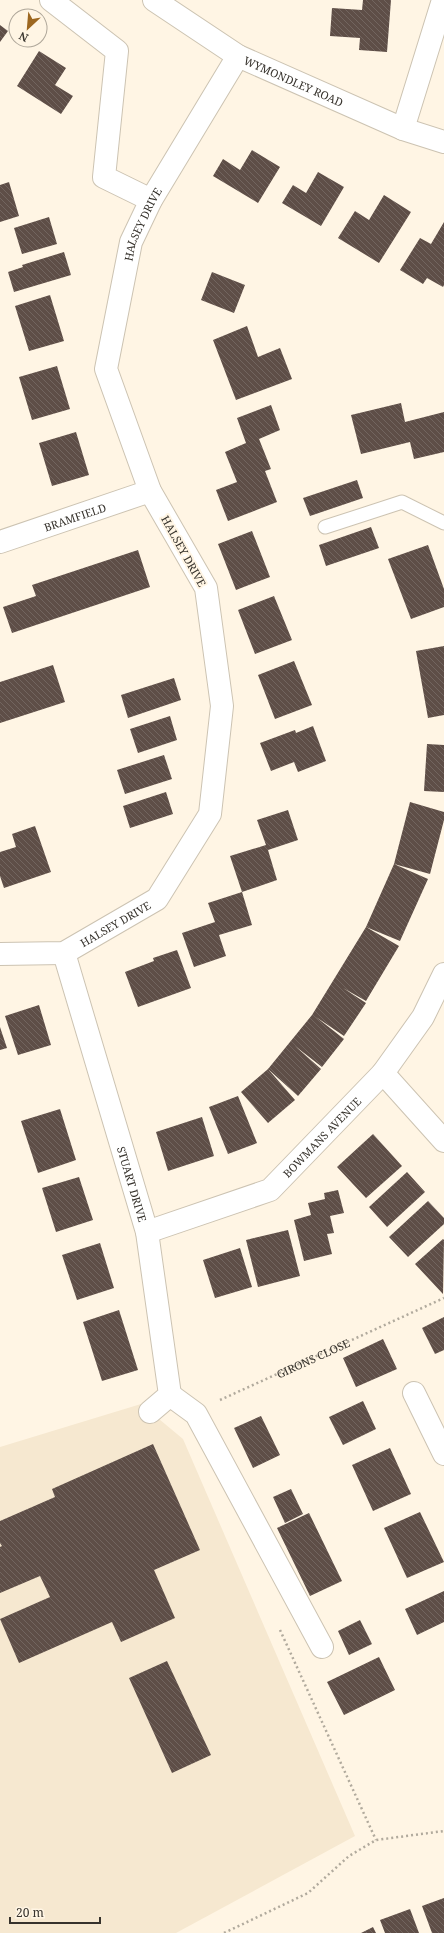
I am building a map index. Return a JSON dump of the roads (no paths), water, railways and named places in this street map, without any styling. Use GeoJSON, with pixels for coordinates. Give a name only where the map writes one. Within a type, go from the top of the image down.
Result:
{"type":"FeatureCollection","features":[{"type":"Feature","properties":{"kind":"street"},"geometry":{"type":"LineString","coordinates":[[51,0],[117,51],[104,177],[151,200]]}},
{"type":"Feature","properties":{"kind":"street","name":"WYMONDLEY ROAD"},"geometry":{"type":"LineString","coordinates":[[154,0],[238,56],[403,129],[444,142]]}},
{"type":"Feature","properties":{"kind":"street"},"geometry":{"type":"LineString","coordinates":[[403,129],[443,0]]}},
{"type":"Feature","properties":{"kind":"street","name":"HALSEY DRIVE"},"geometry":{"type":"LineString","coordinates":[[0,954],[64,953],[157,899],[210,814],[222,706],[206,588],[150,491],[106,369],[131,242],[151,200],[238,56]]}},
{"type":"Feature","properties":{"kind":"street","name":"BRAMFIELD"},"geometry":{"type":"LineString","coordinates":[[0,542],[150,491]]}},
{"type":"Feature","properties":{"kind":"street","name":"STUART DRIVE"},"geometry":{"type":"LineString","coordinates":[[64,953],[147,1232],[170,1396]]}},
{"type":"Feature","properties":{"kind":"street","name":"BOWMANS AVENUE"},"geometry":{"type":"LineString","coordinates":[[147,1232],[270,1190],[383,1073],[422,1016],[444,974]]}},
{"type":"Feature","properties":{"kind":"street"},"geometry":{"type":"LineString","coordinates":[[383,1073],[444,1142]]}},
{"type":"Feature","properties":{"kind":"street"},"geometry":{"type":"LineString","coordinates":[[414,1393],[444,1454]]}},
{"type":"Feature","properties":{"kind":"street"},"geometry":{"type":"LineString","coordinates":[[150,1412],[170,1396],[196,1414],[322,1647]]}},
{"type":"Feature","properties":{"kind":"lane"},"geometry":{"type":"LineString","coordinates":[[325,527],[402,502],[444,523]]}}]}
